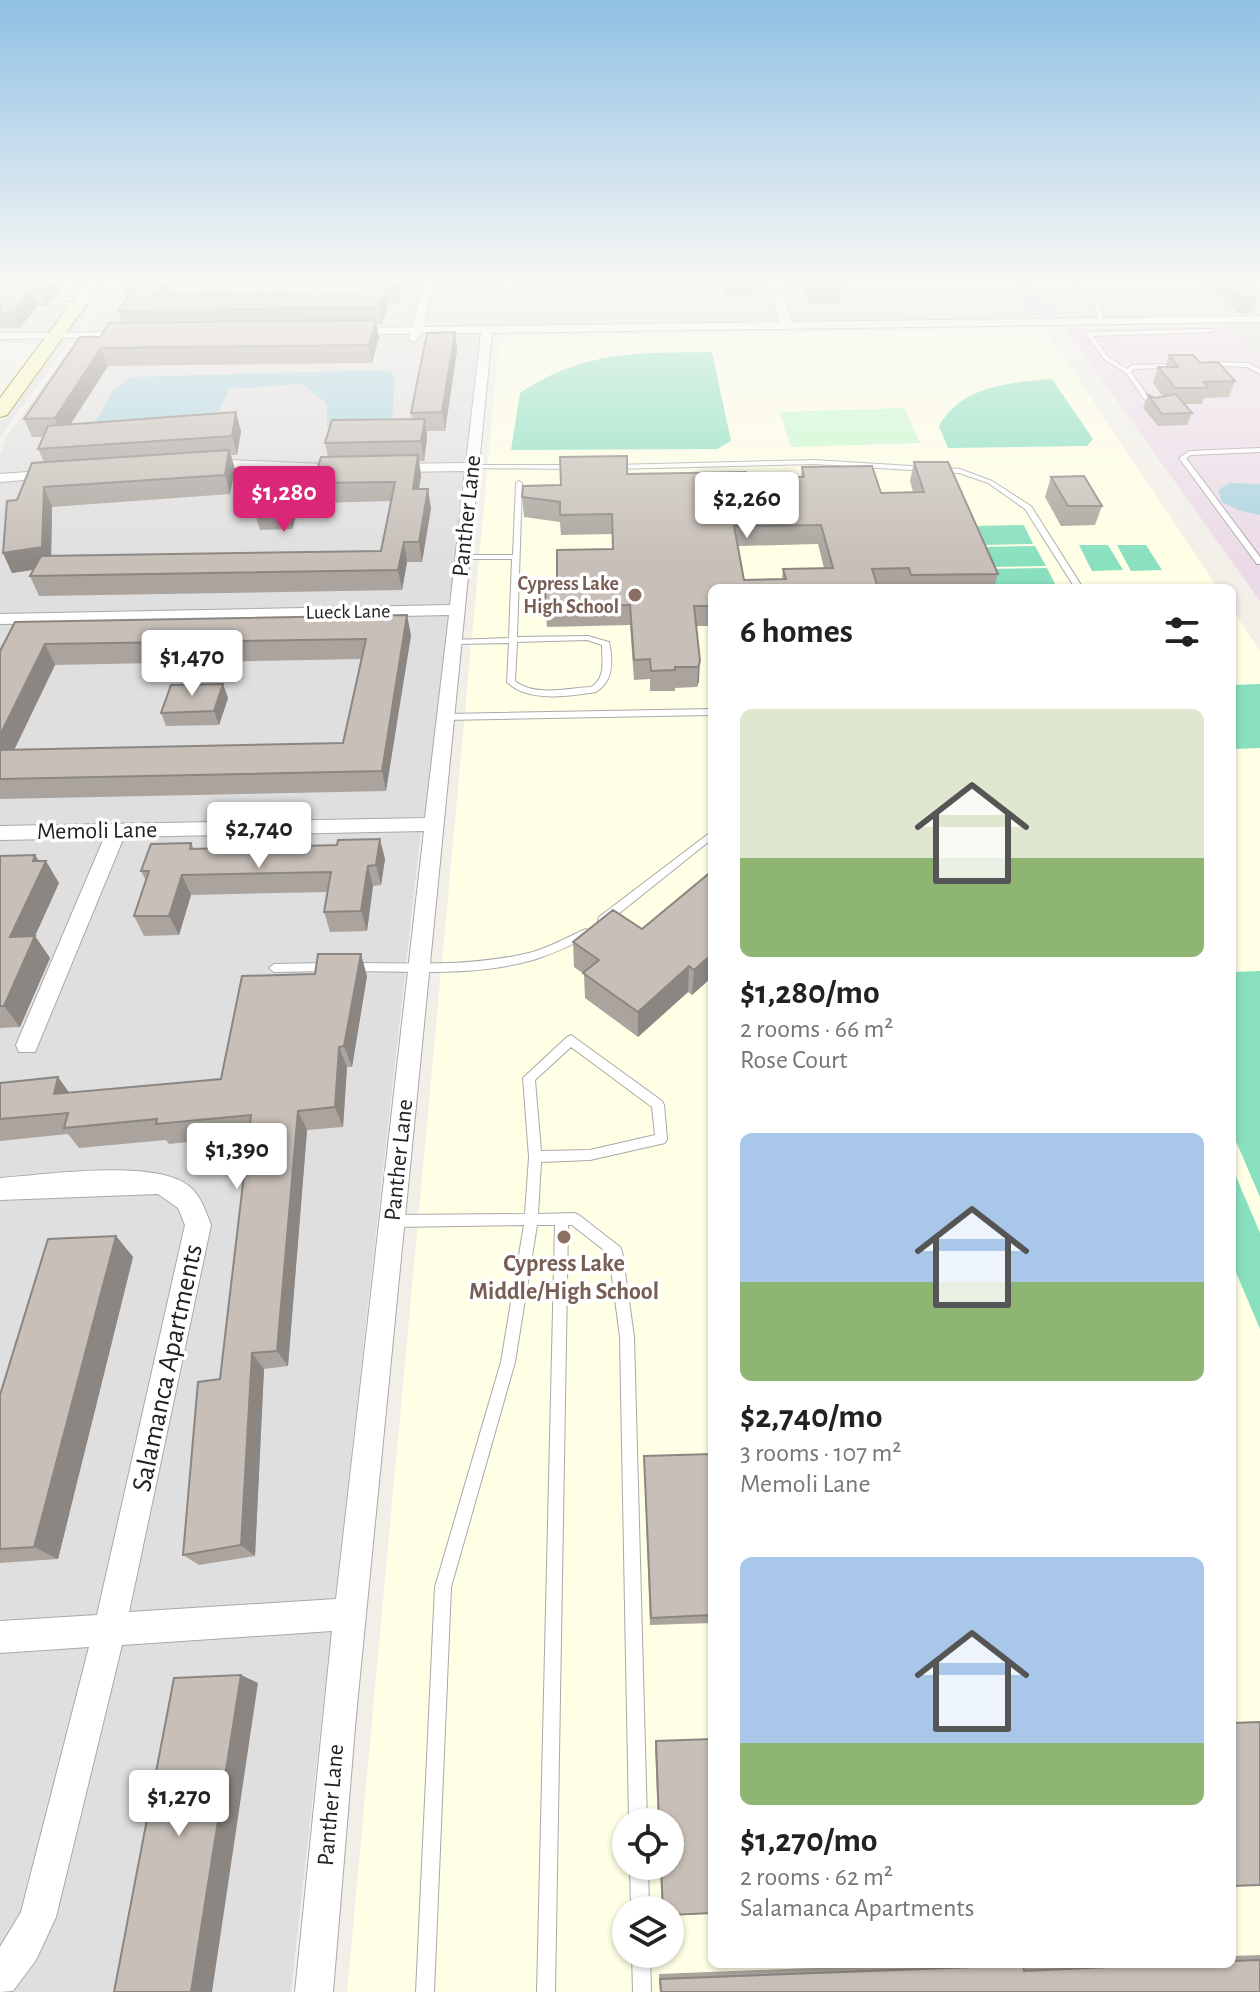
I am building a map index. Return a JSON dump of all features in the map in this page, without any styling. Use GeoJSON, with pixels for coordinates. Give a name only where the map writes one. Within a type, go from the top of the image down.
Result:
{"type":"FeatureCollection","features":[{"type":"Feature","properties":{"kind":"street"},"geometry":{"type":"LineString","coordinates":[[2,405],[25,376]]}},
{"type":"Feature","properties":{"kind":"street","name":"Panther Lane"},"geometry":{"type":"LineString","coordinates":[[314,1992],[350,1614],[482,376]]}},
{"type":"Feature","properties":{"kind":"street"},"geometry":{"type":"LineString","coordinates":[[185,464],[245,461],[308,469],[472,467]]}},
{"type":"Feature","properties":{"kind":"street"},"geometry":{"type":"LineString","coordinates":[[0,478],[77,472]]}},
{"type":"Feature","properties":{"kind":"street","name":"Lueck Lane"},"geometry":{"type":"LineString","coordinates":[[0,619],[456,610]]}},
{"type":"Feature","properties":{"kind":"street","name":"Memoli Lane"},"geometry":{"type":"LineString","coordinates":[[0,833],[434,824]]}},
{"type":"Feature","properties":{"kind":"street"},"geometry":{"type":"LineString","coordinates":[[27,1045],[117,831]]}},
{"type":"Feature","properties":{"kind":"street","name":"Salamanca Apartments"},"geometry":{"type":"LineString","coordinates":[[0,1189],[148,1181],[165,1184],[188,1200],[198,1225],[109,1633],[38,1917],[23,1947],[0,1978]]}},
{"type":"Feature","properties":{"kind":"street"},"geometry":{"type":"LineString","coordinates":[[0,1637],[109,1633],[350,1614]]}},
{"type":"Feature","properties":{"kind":"lane"},"geometry":{"type":"LineString","coordinates":[[1131,376],[1152,406]]}},
{"type":"Feature","properties":{"kind":"lane"},"geometry":{"type":"LineString","coordinates":[[1260,450],[1189,453],[1182,458],[1260,562]]}},
{"type":"Feature","properties":{"kind":"lane"},"geometry":{"type":"LineString","coordinates":[[606,467],[814,462],[960,471],[1007,491],[1028,508],[1076,584]]}},
{"type":"Feature","properties":{"kind":"lane"},"geometry":{"type":"LineString","coordinates":[[472,467],[590,467]]}},
{"type":"Feature","properties":{"kind":"lane"},"geometry":{"type":"LineString","coordinates":[[453,642],[513,640],[601,640],[606,644],[607,679],[593,690],[516,688],[511,682],[513,640],[519,483]]}},
{"type":"Feature","properties":{"kind":"lane"},"geometry":{"type":"LineString","coordinates":[[462,557],[516,557]]}},
{"type":"Feature","properties":{"kind":"lane"},"geometry":{"type":"LineString","coordinates":[[445,717],[708,712]]}},
{"type":"Feature","properties":{"kind":"lane"},"geometry":{"type":"LineString","coordinates":[[274,968],[503,962],[550,953],[587,932],[708,837]]}},
{"type":"Feature","properties":{"kind":"lane"},"geometry":{"type":"LineString","coordinates":[[425,1992],[443,1587],[508,1362],[531,1220],[535,1157],[529,1078],[571,1040],[658,1105],[661,1139],[590,1155],[535,1157]]}},
{"type":"Feature","properties":{"kind":"lane"},"geometry":{"type":"LineString","coordinates":[[546,1992],[562,1219]]}},
{"type":"Feature","properties":{"kind":"lane"},"geometry":{"type":"LineString","coordinates":[[392,1221],[574,1219],[615,1251],[627,1337],[638,1808]]}},
{"type":"Feature","properties":{"kind":"lane"},"geometry":{"type":"LineString","coordinates":[[641,1968],[642,1992]]}},
{"type":"Feature","properties":{"kind":"shaded area"},"geometry":{"type":"Polygon","coordinates":[[[33,376],[44,376],[0,437],[0,421],[33,376]]]}},
{"type":"Feature","properties":{"kind":"shaded area"},"geometry":{"type":"Polygon","coordinates":[[[50,376],[482,376],[434,824],[0,833],[0,456],[5,439],[50,376]]]}},
{"type":"Feature","properties":{"kind":"shaded area","name":"Cypress Lake Middle/High School"},"geometry":{"type":"Polygon","coordinates":[[[496,376],[1076,376],[1215,584],[708,584],[708,1968],[1236,1968],[1236,615],[1260,651],[1260,1992],[347,1992],[496,376]]]}},
{"type":"Feature","properties":{"kind":"shaded area"},"geometry":{"type":"Polygon","coordinates":[[[1099,376],[1260,376],[1260,601],[1099,376]]]}},
{"type":"Feature","properties":{"kind":"shaded area"},"geometry":{"type":"Polygon","coordinates":[[[421,831],[291,1992],[0,1992],[0,840],[421,831]]]}},
{"type":"Feature","properties":{"kind":"green space"},"geometry":{"type":"Polygon","coordinates":[[[550,376],[717,376],[731,441],[717,449],[511,450],[520,393],[550,376]]]}},
{"type":"Feature","properties":{"kind":"green space"},"geometry":{"type":"Polygon","coordinates":[[[1052,379],[1093,439],[1087,446],[948,448],[939,426],[960,402],[973,394],[1003,385],[1052,379]]]}},
{"type":"Feature","properties":{"kind":"green space"},"geometry":{"type":"Polygon","coordinates":[[[904,408],[920,443],[791,447],[780,412],[904,408]]]}},
{"type":"Feature","properties":{"kind":"green space"},"geometry":{"type":"Polygon","coordinates":[[[1024,525],[1033,544],[982,545],[973,526],[1024,525]]]}},
{"type":"Feature","properties":{"kind":"green space"},"geometry":{"type":"Polygon","coordinates":[[[1079,545],[1108,545],[1123,570],[1092,571],[1079,545]]]}},
{"type":"Feature","properties":{"kind":"green space"},"geometry":{"type":"Polygon","coordinates":[[[1117,545],[1146,545],[1162,570],[1131,571],[1117,545]]]}},
{"type":"Feature","properties":{"kind":"green space"},"geometry":{"type":"Polygon","coordinates":[[[1035,546],[1046,566],[988,567],[979,547],[1035,546]]]}},
{"type":"Feature","properties":{"kind":"green space"},"geometry":{"type":"Polygon","coordinates":[[[1047,568],[1055,584],[995,584],[989,569],[1047,568]]]}},
{"type":"Feature","properties":{"kind":"green space"},"geometry":{"type":"Polygon","coordinates":[[[1260,684],[1260,748],[1236,749],[1236,685],[1260,684]]]}},
{"type":"Feature","properties":{"kind":"green space"},"geometry":{"type":"Polygon","coordinates":[[[1260,971],[1260,1197],[1236,1141],[1236,972],[1260,971]]]}},
{"type":"Feature","properties":{"kind":"green space"},"geometry":{"type":"Polygon","coordinates":[[[1236,1176],[1260,1233],[1260,1329],[1236,1272],[1236,1176]]]}},
{"type":"Feature","properties":{"kind":"water"},"geometry":{"type":"Polygon","coordinates":[[[394,376],[392,418],[366,427],[327,427],[327,404],[302,384],[229,389],[220,409],[209,419],[93,426],[113,391],[131,377],[394,376]]]}},
{"type":"Feature","properties":{"kind":"water"},"geometry":{"type":"Polygon","coordinates":[[[1230,483],[1260,484],[1260,515],[1222,502],[1218,490],[1230,483]]]}},
{"type":"Feature","properties":{"kind":"building"},"geometry":{"type":"Polygon","coordinates":[[[53,376],[83,376],[55,418],[24,419],[53,376]]]}},
{"type":"Feature","properties":{"kind":"building"},"geometry":{"type":"Polygon","coordinates":[[[418,376],[448,376],[442,412],[411,413],[418,376]]]}},
{"type":"Feature","properties":{"kind":"building"},"geometry":{"type":"Polygon","coordinates":[[[1165,376],[1230,376],[1235,381],[1204,382],[1208,388],[1175,388],[1165,376]]]}},
{"type":"Feature","properties":{"kind":"building"},"geometry":{"type":"Polygon","coordinates":[[[1176,394],[1192,413],[1162,414],[1148,395],[1155,398],[1176,394]]]}},
{"type":"Feature","properties":{"kind":"building"},"geometry":{"type":"Polygon","coordinates":[[[236,412],[232,436],[38,449],[48,426],[236,412]]]}},
{"type":"Feature","properties":{"kind":"building"},"geometry":{"type":"Polygon","coordinates":[[[425,419],[421,441],[325,443],[332,420],[425,419]]]}},
{"type":"Feature","properties":{"kind":"building"},"geometry":{"type":"Polygon","coordinates":[[[229,450],[225,475],[44,487],[42,547],[3,553],[7,501],[17,500],[32,463],[229,450]]]}},
{"type":"Feature","properties":{"kind":"building"},"geometry":{"type":"Polygon","coordinates":[[[418,455],[413,489],[428,489],[419,542],[404,542],[398,570],[30,576],[41,556],[381,551],[395,482],[313,483],[321,457],[418,455]]]}},
{"type":"Feature","properties":{"kind":"building"},"geometry":{"type":"Polygon","coordinates":[[[627,456],[627,474],[746,472],[747,476],[804,477],[802,467],[872,466],[881,493],[924,492],[914,462],[948,462],[998,574],[911,575],[909,568],[872,569],[877,584],[708,584],[708,606],[694,606],[698,667],[651,671],[650,659],[634,660],[630,605],[545,607],[546,582],[557,582],[557,550],[613,549],[612,514],[560,515],[560,502],[522,497],[523,486],[561,485],[560,457],[627,456]],[[821,525],[734,526],[744,580],[786,579],[783,569],[833,568],[821,525]]]}},
{"type":"Feature","properties":{"kind":"building"},"geometry":{"type":"Polygon","coordinates":[[[1084,476],[1102,506],[1068,506],[1051,477],[1084,476]]]}},
{"type":"Feature","properties":{"kind":"building"},"geometry":{"type":"Polygon","coordinates":[[[263,497],[294,497],[289,516],[256,517],[263,497]]]}},
{"type":"Feature","properties":{"kind":"building"},"geometry":{"type":"Polygon","coordinates":[[[407,615],[382,771],[0,779],[0,750],[343,743],[366,639],[45,644],[0,735],[0,651],[15,622],[407,615]]]}},
{"type":"Feature","properties":{"kind":"building"},"geometry":{"type":"Polygon","coordinates":[[[223,684],[214,711],[161,713],[171,685],[223,684]]]}},
{"type":"Feature","properties":{"kind":"building"},"geometry":{"type":"Polygon","coordinates":[[[380,839],[376,865],[368,866],[361,911],[324,912],[331,872],[182,875],[169,916],[134,916],[149,871],[141,871],[151,844],[191,843],[190,849],[337,845],[338,840],[380,839]]]}},
{"type":"Feature","properties":{"kind":"building"},"geometry":{"type":"Polygon","coordinates":[[[35,855],[33,861],[46,861],[10,937],[35,936],[4,1006],[0,1006],[0,856],[35,855]]]}},
{"type":"Feature","properties":{"kind":"building"},"geometry":{"type":"Polygon","coordinates":[[[708,874],[708,958],[694,970],[689,966],[638,1012],[583,973],[599,960],[573,942],[613,910],[642,929],[708,874]]]}},
{"type":"Feature","properties":{"kind":"building"},"geometry":{"type":"Polygon","coordinates":[[[318,954],[361,954],[344,1046],[339,1047],[335,1107],[298,1111],[277,1351],[252,1353],[241,1545],[183,1555],[198,1382],[220,1379],[251,1115],[156,1124],[157,1119],[64,1128],[68,1113],[0,1119],[0,1083],[58,1077],[54,1094],[221,1079],[242,976],[315,974],[318,954]]]}},
{"type":"Feature","properties":{"kind":"building"},"geometry":{"type":"Polygon","coordinates":[[[116,1236],[34,1547],[0,1549],[0,1395],[48,1239],[116,1236]]]}},
{"type":"Feature","properties":{"kind":"building"},"geometry":{"type":"Polygon","coordinates":[[[708,1454],[708,1615],[651,1618],[644,1456],[708,1454]]]}},
{"type":"Feature","properties":{"kind":"building"},"geometry":{"type":"Polygon","coordinates":[[[241,1675],[191,1992],[114,1992],[174,1678],[241,1675]]]}},
{"type":"Feature","properties":{"kind":"building"},"geometry":{"type":"Polygon","coordinates":[[[1260,1722],[1260,1885],[1236,1886],[1236,1723],[1260,1722]]]}},
{"type":"Feature","properties":{"kind":"building"},"geometry":{"type":"Polygon","coordinates":[[[708,1739],[708,1913],[684,1914],[684,1896],[662,1896],[662,1880],[684,1880],[684,1808],[658,1808],[656,1741],[708,1739]]]}},
{"type":"Feature","properties":{"kind":"building"},"geometry":{"type":"Polygon","coordinates":[[[1260,1960],[1260,1992],[661,1992],[660,1979],[949,1968],[1024,1968],[1024,1971],[1236,1968],[1236,1961],[1260,1960]]]}},
{"type":"Feature","properties":{"kind":"place","name":"Cypress Lake High School"},"geometry":{"type":"Point","coordinates":[635,595]}},
{"type":"Feature","properties":{"kind":"place","name":"Cypress Lake Middle/High School"},"geometry":{"type":"Point","coordinates":[564,1237]}}]}
